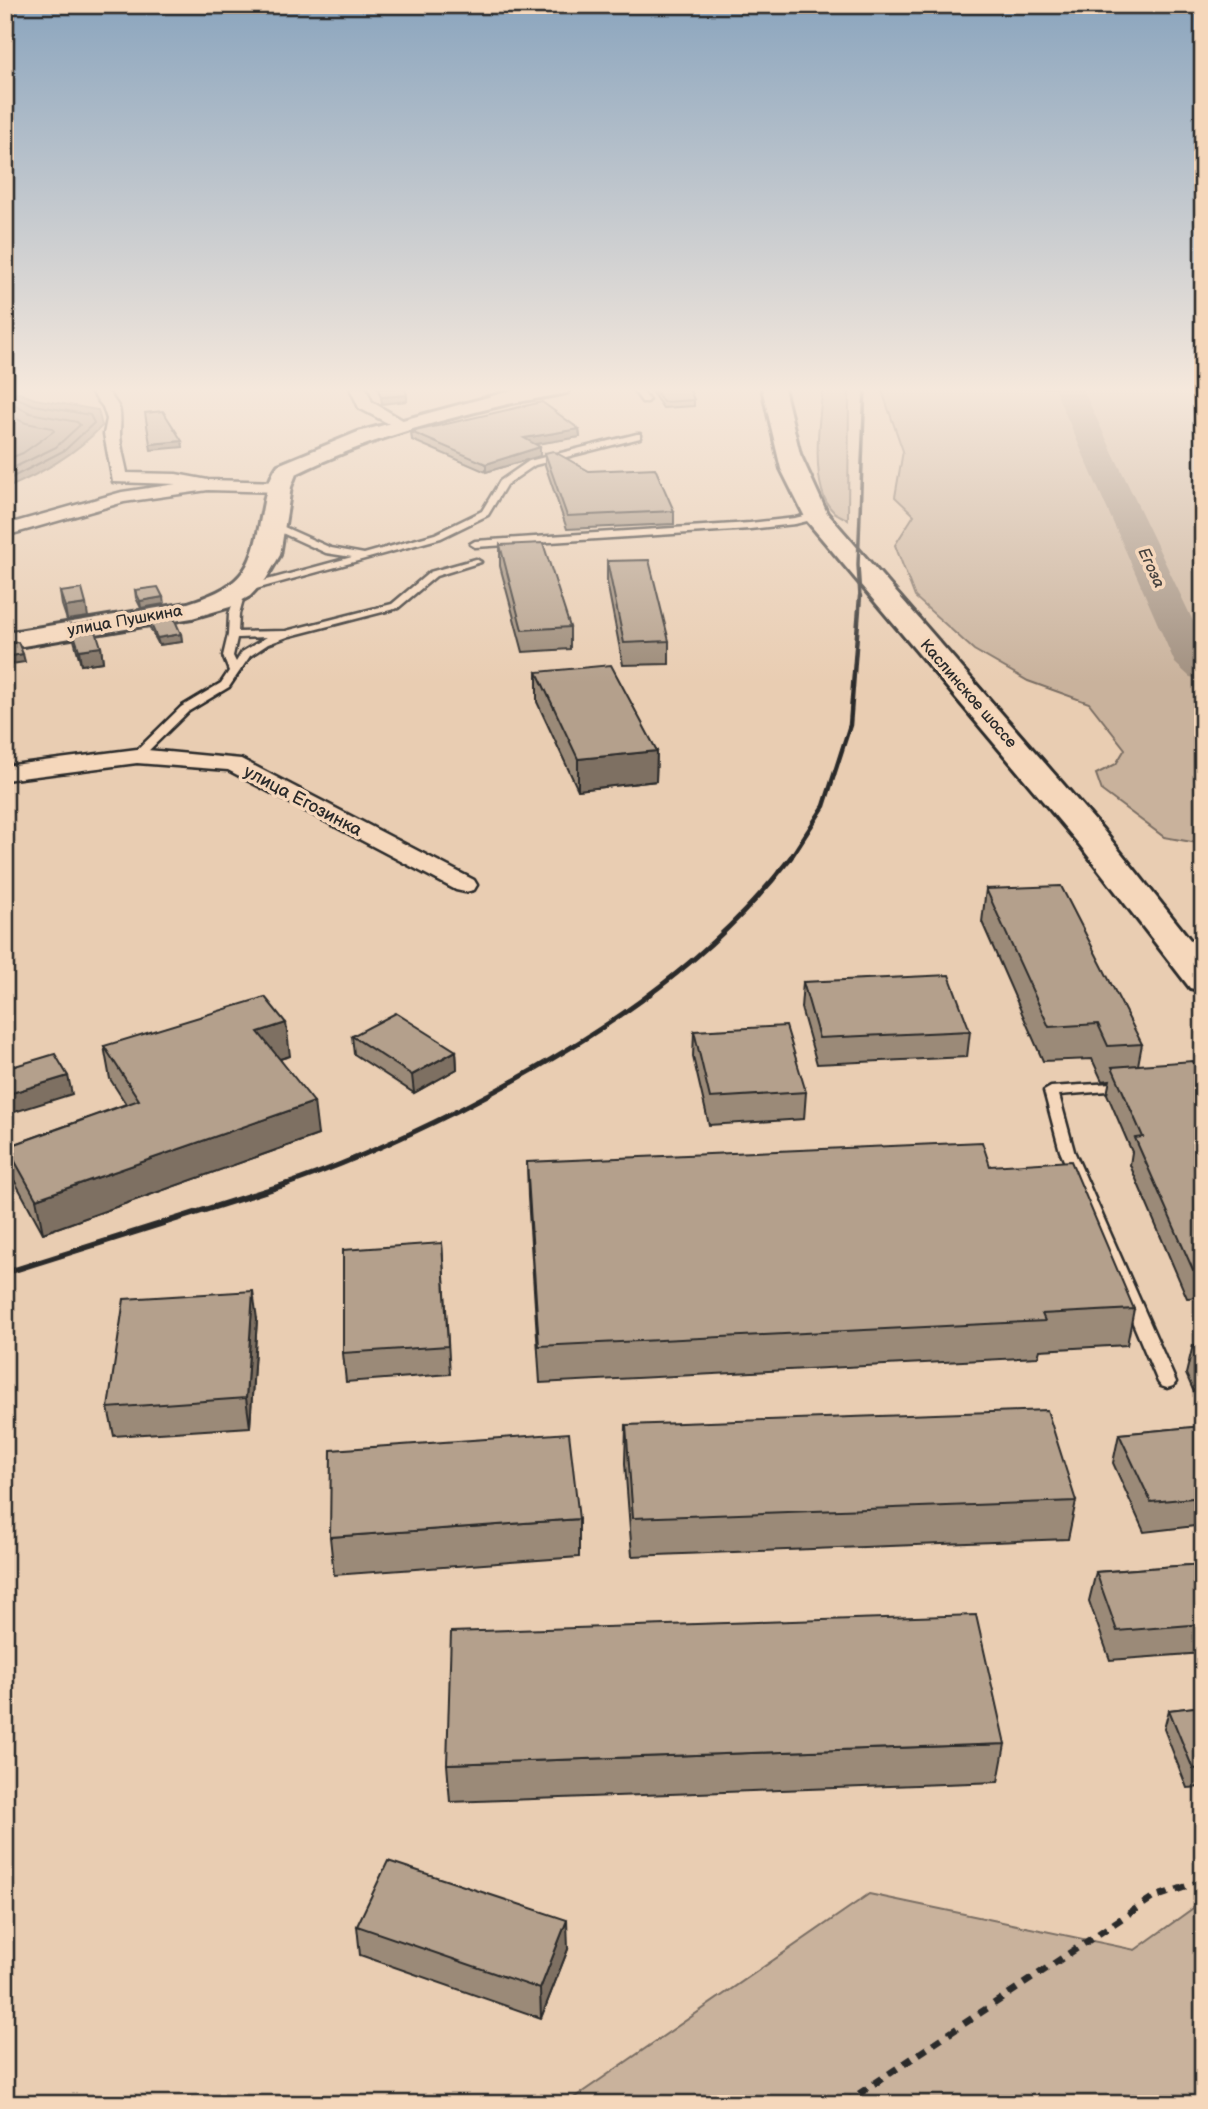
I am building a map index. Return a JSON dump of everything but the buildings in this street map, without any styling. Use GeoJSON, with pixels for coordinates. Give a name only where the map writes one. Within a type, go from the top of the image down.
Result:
{"type":"FeatureCollection","features":[{"type":"Feature","properties":{"kind":"main road","name":"Каслинское шоссе"},"geometry":{"type":"LineString","coordinates":[[798,486],[816,516],[1091,836],[1203,980]]}},
{"type":"Feature","properties":{"kind":"main road"},"geometry":{"type":"LineString","coordinates":[[241,590],[257,573],[267,555],[279,488]]}},
{"type":"Feature","properties":{"kind":"main road","name":"улица Пушкина"},"geometry":{"type":"LineString","coordinates":[[5,641],[183,612],[221,601],[241,590]]}},
{"type":"Feature","properties":{"kind":"street"},"geometry":{"type":"LineString","coordinates":[[5,531],[122,497],[198,486]]}},
{"type":"Feature","properties":{"kind":"street"},"geometry":{"type":"LineString","coordinates":[[242,486],[279,488]]}},
{"type":"Feature","properties":{"kind":"street","name":"улица Егозинка"},"geometry":{"type":"LineString","coordinates":[[5,773],[138,756],[233,764],[465,885]]}},
{"type":"Feature","properties":{"kind":"lane"},"geometry":{"type":"LineString","coordinates":[[234,671],[228,656],[234,614],[241,590],[438,536],[485,513],[501,486]]}},
{"type":"Feature","properties":{"kind":"lane"},"geometry":{"type":"LineString","coordinates":[[475,544],[750,526],[816,516]]}},
{"type":"Feature","properties":{"kind":"lane"},"geometry":{"type":"LineString","coordinates":[[272,525],[328,551],[368,557]]}},
{"type":"Feature","properties":{"kind":"lane"},"geometry":{"type":"LineString","coordinates":[[138,756],[186,709],[225,685],[246,654],[264,642],[395,606],[405,601],[412,590],[431,574],[476,562]]}},
{"type":"Feature","properties":{"kind":"lane"},"geometry":{"type":"LineString","coordinates":[[233,635],[286,634]]}},
{"type":"Feature","properties":{"kind":"lane"},"geometry":{"type":"LineString","coordinates":[[1147,1084],[1051,1091],[1067,1151],[1167,1382]]}},
{"type":"Feature","properties":{"kind":"path"},"geometry":{"type":"LineString","coordinates":[[844,2104],[1152,1898],[1203,1881]]}},
{"type":"Feature","properties":{"kind":"shaded area"},"geometry":{"type":"Polygon","coordinates":[[[848,486],[848,520],[834,512],[826,502],[821,488],[848,486]]]}},
{"type":"Feature","properties":{"kind":"shaded area"},"geometry":{"type":"Polygon","coordinates":[[[897,486],[1203,486],[1203,844],[1164,837],[1102,791],[1096,774],[1116,764],[1125,749],[1089,703],[1028,681],[974,650],[915,597],[895,545],[914,515],[895,497],[897,486]]]}},
{"type":"Feature","properties":{"kind":"shaded area"},"geometry":{"type":"Polygon","coordinates":[[[869,1894],[1135,1950],[1203,1901],[1203,2104],[565,2104],[869,1894]]]}},
{"type":"Feature","properties":{"kind":"waterway","name":"Егоза"},"geometry":{"type":"LineString","coordinates":[[1113,486],[1194,663],[1203,669]]}},
{"type":"Feature","properties":{"kind":"railway"},"geometry":{"type":"LineString","coordinates":[[860,596],[858,565],[861,486]]}},
{"type":"Feature","properties":{"kind":"railway"},"geometry":{"type":"LineString","coordinates":[[790,859],[824,806],[850,725],[860,596]]}},
{"type":"Feature","properties":{"kind":"railway"},"geometry":{"type":"LineString","coordinates":[[284,1185],[350,1160],[439,1120],[597,1031],[641,1001],[721,935],[758,897],[791,857]]}},
{"type":"Feature","properties":{"kind":"railway"},"geometry":{"type":"LineString","coordinates":[[5,1273],[284,1185]]}}]}
